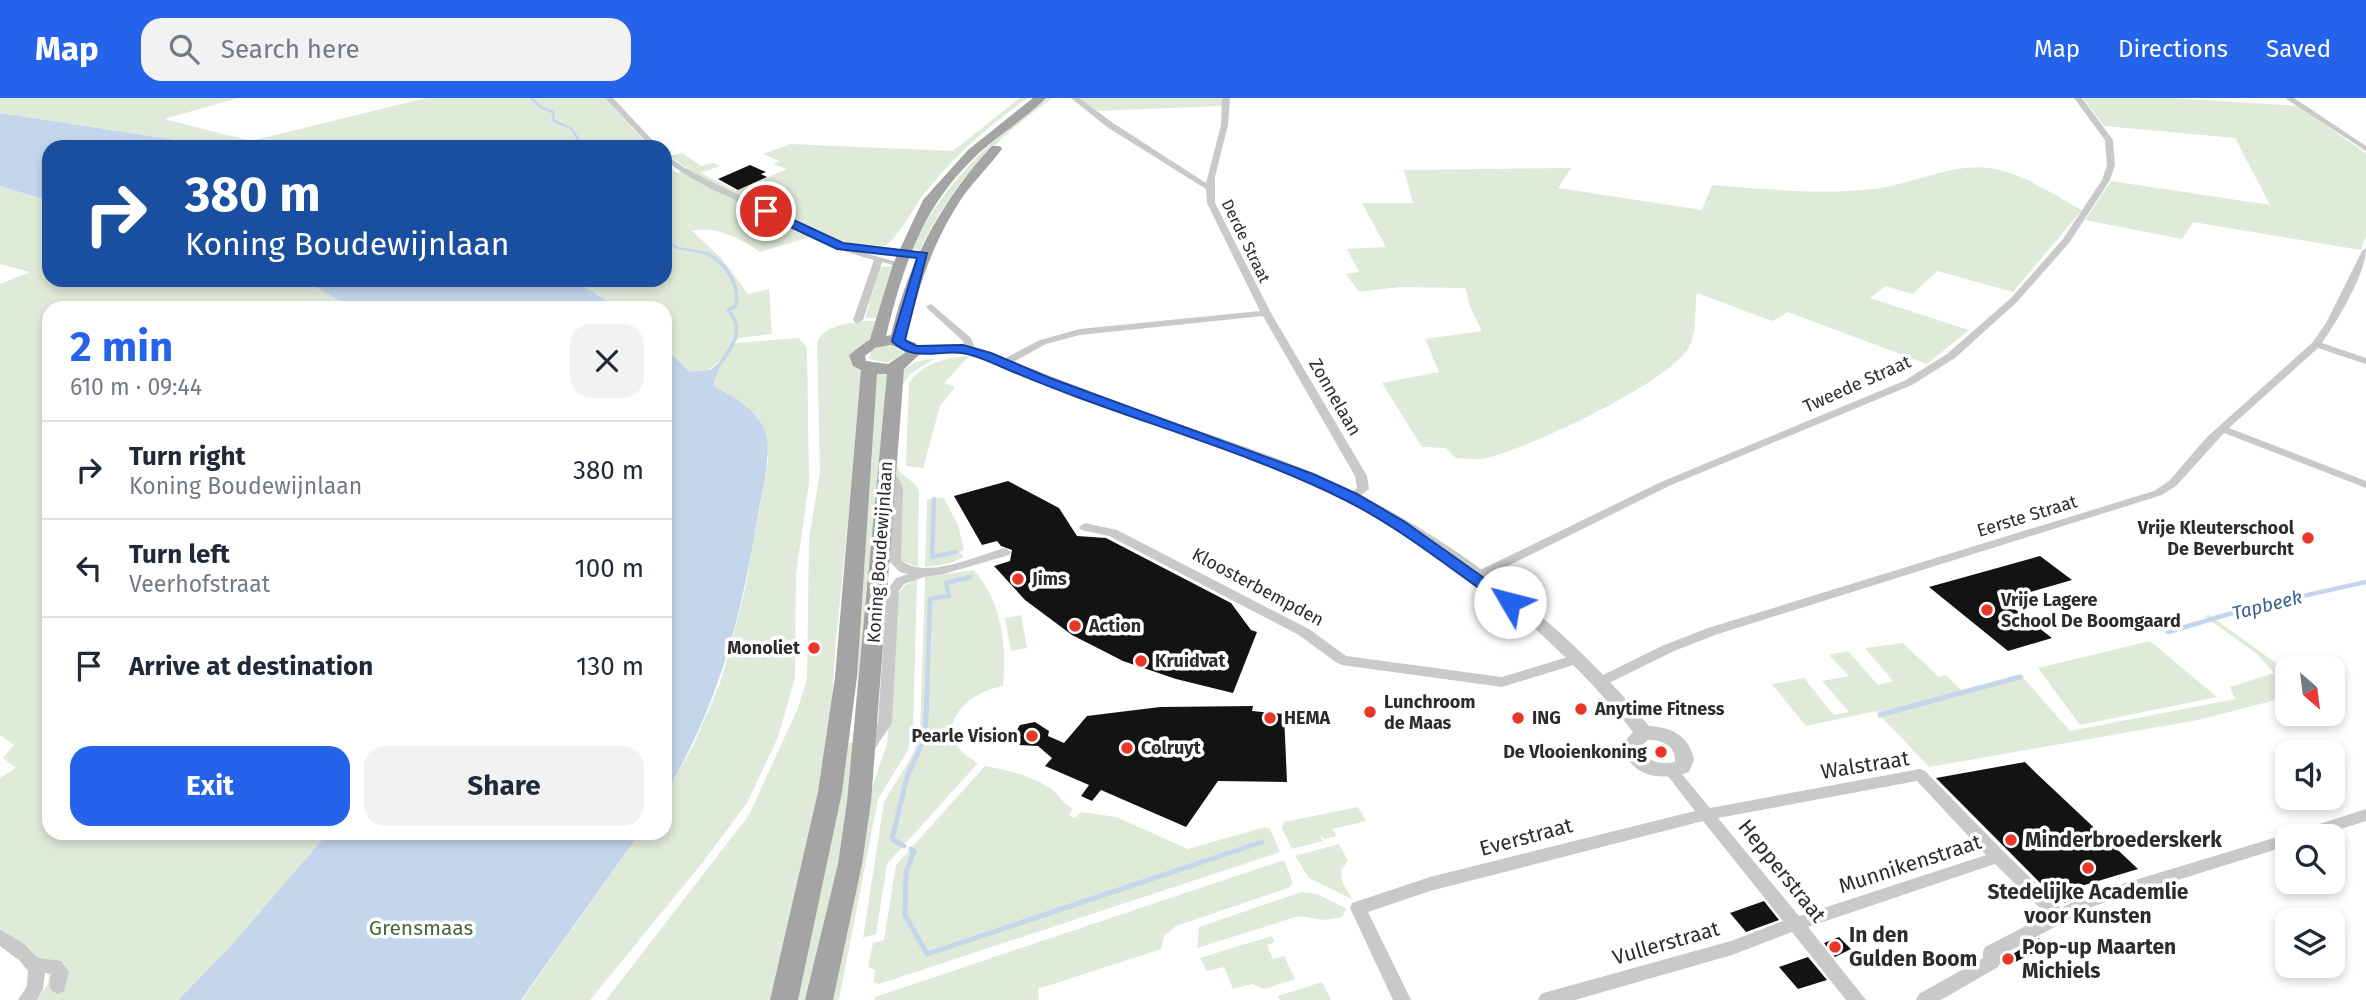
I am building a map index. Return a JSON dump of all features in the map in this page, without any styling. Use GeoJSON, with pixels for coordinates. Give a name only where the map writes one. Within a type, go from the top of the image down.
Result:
{"type":"FeatureCollection","features":[{"type":"Feature","properties":{"kind":"main road"},"geometry":{"type":"LineString","coordinates":[[869,368],[906,359],[898,341],[923,255],[945,212],[980,164],[1046,101]]}},
{"type":"Feature","properties":{"kind":"main road"},"geometry":{"type":"LineString","coordinates":[[898,341],[877,342],[918,219],[962,163],[1000,128],[1046,101]]}},
{"type":"Feature","properties":{"kind":"main road","name":"Koning Boudewijnlaan"},"geometry":{"type":"LineString","coordinates":[[784,1000],[818,860],[846,677],[869,368],[859,363],[857,355],[864,347],[877,342]]}},
{"type":"Feature","properties":{"kind":"main road","name":"Koning Boudewijnlaan"},"geometry":{"type":"LineString","coordinates":[[819,1000],[850,864],[870,740],[886,472],[906,359]]}},
{"type":"Feature","properties":{"kind":"street"},"geometry":{"type":"LineString","coordinates":[[609,98],[648,140]]}},
{"type":"Feature","properties":{"kind":"street"},"geometry":{"type":"LineString","coordinates":[[1075,98],[1110,125],[1207,187]]}},
{"type":"Feature","properties":{"kind":"street","name":"Derde Straat"},"geometry":{"type":"LineString","coordinates":[[1226,98],[1227,123],[1207,187],[1211,203],[1233,252],[1266,313]]}},
{"type":"Feature","properties":{"kind":"street","name":"Tweede Straat"},"geometry":{"type":"LineString","coordinates":[[1476,577],[1665,484],[1908,383],[1951,356],[2014,300],[2040,271],[2066,241],[2106,180],[2111,165],[2109,140],[2078,98]]}},
{"type":"Feature","properties":{"kind":"street"},"geometry":{"type":"LineString","coordinates":[[2288,98],[2366,149]]}},
{"type":"Feature","properties":{"kind":"street"},"geometry":{"type":"LineString","coordinates":[[672,162],[707,183],[841,246],[879,259],[923,255]]}},
{"type":"Feature","properties":{"kind":"street"},"geometry":{"type":"LineString","coordinates":[[841,246],[903,258]]}},
{"type":"Feature","properties":{"kind":"street","name":"Eerste Straat"},"geometry":{"type":"LineString","coordinates":[[1602,681],[1669,648],[1713,631],[2147,498],[2174,483],[2222,429],[2316,344],[2353,283],[2366,251]]}},
{"type":"Feature","properties":{"kind":"street"},"geometry":{"type":"LineString","coordinates":[[858,320],[879,259]]}},
{"type":"Feature","properties":{"kind":"street"},"geometry":{"type":"LineString","coordinates":[[2353,283],[2366,286]]}},
{"type":"Feature","properties":{"kind":"street"},"geometry":{"type":"LineString","coordinates":[[931,307],[968,340],[971,352]]}},
{"type":"Feature","properties":{"kind":"street"},"geometry":{"type":"LineString","coordinates":[[1004,363],[1043,342],[1080,332],[1266,313]]}},
{"type":"Feature","properties":{"kind":"street","name":"Zonnelaan"},"geometry":{"type":"LineString","coordinates":[[1266,313],[1361,476],[1363,489],[1352,498]]}},
{"type":"Feature","properties":{"kind":"street"},"geometry":{"type":"LineString","coordinates":[[2316,344],[2366,361]]}},
{"type":"Feature","properties":{"kind":"street"},"geometry":{"type":"LineString","coordinates":[[906,359],[971,352],[1288,469],[1352,498],[1476,577],[1544,628],[1602,681],[1644,733]]}},
{"type":"Feature","properties":{"kind":"street"},"geometry":{"type":"LineString","coordinates":[[2222,429],[2366,485]]}},
{"type":"Feature","properties":{"kind":"street"},"geometry":{"type":"LineString","coordinates":[[838,729],[850,738],[870,740],[885,723],[897,489],[894,479],[886,472]]}},
{"type":"Feature","properties":{"kind":"street","name":"Kloosterbempden"},"geometry":{"type":"LineString","coordinates":[[1086,527],[1113,533],[1323,644],[1342,660],[1496,682],[1514,680],[1578,659]]}},
{"type":"Feature","properties":{"kind":"street"},"geometry":{"type":"LineString","coordinates":[[893,591],[900,581],[922,573],[1004,552]]}},
{"type":"Feature","properties":{"kind":"street"},"geometry":{"type":"LineString","coordinates":[[894,558],[901,567],[922,573]]}},
{"type":"Feature","properties":{"kind":"street"},"geometry":{"type":"LineString","coordinates":[[1644,733],[1665,735],[1680,744],[1685,760],[1682,767],[1671,771],[1648,767],[1634,755],[1632,743],[1644,733]]}},
{"type":"Feature","properties":{"kind":"street","name":"Hepperstraat"},"geometry":{"type":"LineString","coordinates":[[1671,771],[1857,1000]]}},
{"type":"Feature","properties":{"kind":"street","name":"Walstraat"},"geometry":{"type":"LineString","coordinates":[[1707,814],[1781,803],[1920,775],[2058,915]]}},
{"type":"Feature","properties":{"kind":"street","name":"Everstraat"},"geometry":{"type":"LineString","coordinates":[[1402,1000],[1358,908],[1430,884],[1707,814]]}},
{"type":"Feature","properties":{"kind":"street"},"geometry":{"type":"LineString","coordinates":[[2338,824],[2366,815]]}},
{"type":"Feature","properties":{"kind":"street"},"geometry":{"type":"LineString","coordinates":[[1924,1000],[1992,962],[1991,952],[2058,915],[2090,901],[2275,845]]}},
{"type":"Feature","properties":{"kind":"street","name":"Munnikenstraat"},"geometry":{"type":"LineString","coordinates":[[1795,924],[1998,857]]}},
{"type":"Feature","properties":{"kind":"street","name":"Vullerstraat"},"geometry":{"type":"LineString","coordinates":[[1547,1000],[1678,965],[1795,924]]}},
{"type":"Feature","properties":{"kind":"street"},"geometry":{"type":"LineString","coordinates":[[0,936],[34,965],[38,978],[27,1000]]}},
{"type":"Feature","properties":{"kind":"street"},"geometry":{"type":"LineString","coordinates":[[34,965],[55,966],[60,972],[58,986]]}},
{"type":"Feature","properties":{"kind":"green space"},"geometry":{"type":"Polygon","coordinates":[[[0,98],[238,98],[164,119],[247,140],[176,140],[0,113],[0,98]]]}},
{"type":"Feature","properties":{"kind":"green space"},"geometry":{"type":"Polygon","coordinates":[[[426,98],[605,98],[644,140],[255,140],[426,98]]]}},
{"type":"Feature","properties":{"kind":"green space"},"geometry":{"type":"Polygon","coordinates":[[[1020,98],[1028,98],[986,130],[947,167],[885,246],[844,243],[770,210],[759,215],[809,237],[760,252],[719,232],[692,231],[722,259],[748,294],[769,289],[772,334],[738,338],[735,343],[799,338],[807,348],[809,483],[796,574],[795,678],[778,737],[747,803],[703,862],[590,1000],[522,1000],[635,840],[672,840],[672,783],[693,746],[720,683],[745,589],[768,461],[766,433],[729,394],[713,386],[720,361],[705,372],[690,372],[672,355],[672,301],[607,301],[585,287],[672,287],[672,169],[677,173],[688,169],[672,156],[682,153],[701,166],[713,163],[720,166],[701,173],[736,191],[787,169],[773,164],[779,161],[763,154],[790,144],[953,151],[1020,98]]]}},
{"type":"Feature","properties":{"kind":"green space"},"geometry":{"type":"Polygon","coordinates":[[[1045,98],[1053,98],[1012,129],[976,165],[945,205],[920,250],[911,249],[939,202],[969,165],[1045,98]]]}},
{"type":"Feature","properties":{"kind":"green space"},"geometry":{"type":"Polygon","coordinates":[[[1079,98],[1222,98],[1222,106],[1095,111],[1079,98]]]}},
{"type":"Feature","properties":{"kind":"green space"},"geometry":{"type":"Polygon","coordinates":[[[2083,98],[2173,98],[2298,106],[2366,153],[2366,236],[2361,250],[2193,222],[2182,239],[2085,220],[2111,181],[2270,205],[2235,138],[2104,126],[2083,98]]]}},
{"type":"Feature","properties":{"kind":"green space"},"geometry":{"type":"Polygon","coordinates":[[[1571,168],[1558,188],[1702,210],[1712,185],[1792,191],[1853,191],[1887,187],[1946,171],[1989,168],[2026,179],[2082,210],[2013,292],[1937,271],[1913,294],[1885,286],[1870,298],[1969,330],[1927,364],[1788,312],[1772,321],[1697,293],[1694,329],[1687,350],[1673,365],[1624,397],[1533,442],[1487,458],[1455,458],[1446,448],[1422,447],[1382,383],[1439,372],[1425,339],[1482,331],[1470,307],[1466,288],[1399,287],[1359,292],[1346,274],[1359,272],[1347,249],[1386,247],[1362,203],[1413,203],[1404,170],[1571,168]]]}},
{"type":"Feature","properties":{"kind":"green space"},"geometry":{"type":"Polygon","coordinates":[[[0,186],[42,199],[42,287],[315,287],[340,301],[42,301],[42,840],[322,840],[229,948],[178,1000],[37,1000],[48,984],[49,975],[29,951],[0,928],[0,778],[16,768],[3,758],[14,745],[0,735],[0,284],[30,272],[0,264],[0,186]]]}},
{"type":"Feature","properties":{"kind":"green space"},"geometry":{"type":"Polygon","coordinates":[[[892,266],[879,318],[865,318],[880,267],[892,266]]]}},
{"type":"Feature","properties":{"kind":"green space"},"geometry":{"type":"Polygon","coordinates":[[[862,321],[878,321],[874,334],[851,356],[852,363],[863,372],[836,641],[829,741],[774,1000],[606,1000],[749,815],[798,708],[807,679],[809,539],[820,472],[817,343],[829,329],[862,321]]]}},
{"type":"Feature","properties":{"kind":"green space"},"geometry":{"type":"Polygon","coordinates":[[[887,345],[902,349],[904,354],[887,363],[869,359],[871,350],[887,345]]]}},
{"type":"Feature","properties":{"kind":"green space"},"geometry":{"type":"Polygon","coordinates":[[[969,356],[944,383],[955,387],[940,406],[923,468],[906,466],[909,383],[921,370],[936,362],[969,356]]]}},
{"type":"Feature","properties":{"kind":"green space"},"geometry":{"type":"Polygon","coordinates":[[[936,358],[910,374],[903,384],[897,465],[919,491],[918,567],[902,561],[900,557],[894,474],[902,370],[915,362],[936,358]]]}},
{"type":"Feature","properties":{"kind":"green space"},"geometry":{"type":"Polygon","coordinates":[[[889,372],[854,732],[858,677],[850,675],[877,373],[889,372]]]}},
{"type":"Feature","properties":{"kind":"green space"},"geometry":{"type":"Polygon","coordinates":[[[943,497],[958,525],[964,550],[959,552],[964,557],[948,564],[925,567],[927,500],[943,497]]]}},
{"type":"Feature","properties":{"kind":"green space"},"geometry":{"type":"Polygon","coordinates":[[[974,570],[997,610],[1003,640],[1003,686],[987,690],[974,698],[955,717],[952,729],[954,741],[978,763],[887,864],[876,934],[863,938],[884,802],[913,754],[920,734],[925,577],[974,570]]]}},
{"type":"Feature","properties":{"kind":"green space"},"geometry":{"type":"Polygon","coordinates":[[[917,579],[913,735],[908,750],[878,799],[839,1000],[828,1000],[870,793],[887,744],[899,593],[904,586],[917,579]]]}},
{"type":"Feature","properties":{"kind":"green space"},"geometry":{"type":"Polygon","coordinates":[[[1021,615],[1027,648],[1011,651],[1005,618],[1021,615]]]}},
{"type":"Feature","properties":{"kind":"green space"},"geometry":{"type":"Polygon","coordinates":[[[2209,615],[2275,662],[2275,700],[2198,720],[1929,767],[1876,711],[1806,726],[1772,684],[1804,678],[1834,715],[1849,712],[1822,681],[1849,676],[1829,655],[1848,651],[1878,685],[1893,681],[1865,648],[1903,643],[1939,677],[1946,675],[1961,690],[2020,674],[2070,731],[2235,699],[2230,687],[2274,673],[2257,654],[2204,616],[2209,615]]]}},
{"type":"Feature","properties":{"kind":"green space"},"geometry":{"type":"Polygon","coordinates":[[[2150,641],[2217,697],[2080,725],[2038,668],[2150,641]]]}},
{"type":"Feature","properties":{"kind":"green space"},"geometry":{"type":"Polygon","coordinates":[[[845,743],[860,743],[851,808],[811,1000],[791,1000],[845,743]]]}},
{"type":"Feature","properties":{"kind":"green space"},"geometry":{"type":"Polygon","coordinates":[[[985,766],[1034,779],[1049,787],[1073,809],[1069,815],[1075,818],[1081,812],[1116,817],[1188,849],[1265,827],[1270,829],[1280,852],[879,984],[874,982],[875,970],[868,967],[873,943],[884,940],[896,865],[985,766]]]}},
{"type":"Feature","properties":{"kind":"green space"},"geometry":{"type":"Polygon","coordinates":[[[1358,807],[1366,821],[1333,829],[1336,836],[1325,839],[1320,836],[1323,841],[1292,849],[1282,828],[1284,822],[1358,807]]]}},
{"type":"Feature","properties":{"kind":"green space"},"geometry":{"type":"Polygon","coordinates":[[[1339,844],[1348,861],[1341,870],[1342,881],[1352,899],[1309,878],[1295,856],[1339,844]]]}},
{"type":"Feature","properties":{"kind":"green space"},"geometry":{"type":"Polygon","coordinates":[[[1284,860],[1293,883],[1288,888],[1176,926],[1164,936],[1161,949],[1038,989],[1039,1000],[874,1000],[875,997],[1284,860]]]}},
{"type":"Feature","properties":{"kind":"green space"},"geometry":{"type":"Polygon","coordinates":[[[1301,892],[1317,894],[1347,909],[1342,917],[1324,920],[1299,916],[1197,948],[1199,927],[1301,892]]]}},
{"type":"Feature","properties":{"kind":"green space"},"geometry":{"type":"Polygon","coordinates":[[[1272,936],[1275,942],[1267,945],[1273,959],[1284,956],[1295,979],[1264,989],[1252,984],[1233,989],[1224,967],[1207,971],[1200,958],[1272,936]]]}},
{"type":"Feature","properties":{"kind":"green space"},"geometry":{"type":"Polygon","coordinates":[[[1322,982],[1331,1000],[1280,1000],[1278,996],[1322,982]]]}},
{"type":"Feature","properties":{"kind":"water"},"geometry":{"type":"Polygon","coordinates":[[[0,113],[176,140],[42,140],[42,199],[0,186],[0,113]]]}},
{"type":"Feature","properties":{"kind":"water"},"geometry":{"type":"Polygon","coordinates":[[[315,287],[585,287],[607,301],[340,301],[315,287]]]}},
{"type":"Feature","properties":{"kind":"water"},"geometry":{"type":"Polygon","coordinates":[[[672,355],[690,372],[710,370],[722,360],[713,386],[736,399],[756,416],[765,431],[768,448],[765,480],[736,622],[715,691],[672,782],[672,355]]]}},
{"type":"Feature","properties":{"kind":"water"},"geometry":{"type":"Polygon","coordinates":[[[322,840],[635,840],[521,1000],[178,1000],[229,948],[322,840]]]}},
{"type":"Feature","properties":{"kind":"building"},"geometry":{"type":"Polygon","coordinates":[[[750,165],[766,172],[761,174],[767,177],[738,190],[718,179],[750,165]]]}},
{"type":"Feature","properties":{"kind":"building"},"geometry":{"type":"Polygon","coordinates":[[[1008,481],[1059,508],[1077,536],[1106,538],[1231,603],[1251,630],[1257,632],[1233,693],[1176,679],[1123,661],[1072,635],[1025,600],[994,566],[1010,561],[1012,550],[1001,546],[997,541],[982,545],[954,496],[1008,481]]]}},
{"type":"Feature","properties":{"kind":"building","name":"Vrije Lagere School De Boomgaard"},"geometry":{"type":"Polygon","coordinates":[[[2040,556],[2072,580],[2003,600],[2052,638],[2008,651],[1929,587],[2040,556]]]}},
{"type":"Feature","properties":{"kind":"building"},"geometry":{"type":"Polygon","coordinates":[[[1253,706],[1252,711],[1284,714],[1287,782],[1218,781],[1186,827],[1101,790],[1092,801],[1081,796],[1089,785],[1045,766],[1052,758],[1038,746],[1019,745],[1013,736],[1020,725],[1035,722],[1049,731],[1048,736],[1064,743],[1087,716],[1160,707],[1253,706]]]}},
{"type":"Feature","properties":{"kind":"building"},"geometry":{"type":"Polygon","coordinates":[[[2025,762],[2138,869],[2068,890],[2075,898],[2065,903],[2056,894],[2052,895],[1936,778],[2025,762]]]}},
{"type":"Feature","properties":{"kind":"building"},"geometry":{"type":"Polygon","coordinates":[[[1764,901],[1779,920],[1746,932],[1730,913],[1764,901]]]}},
{"type":"Feature","properties":{"kind":"building","name":"In den Gulden Boom"},"geometry":{"type":"Polygon","coordinates":[[[1839,937],[1851,949],[1835,957],[1824,943],[1839,937]]]}},
{"type":"Feature","properties":{"kind":"building"},"geometry":{"type":"Polygon","coordinates":[[[2039,938],[2048,946],[2009,965],[2003,960],[2039,938]]]}},
{"type":"Feature","properties":{"kind":"building"},"geometry":{"type":"Polygon","coordinates":[[[1808,957],[1827,980],[1798,989],[1779,967],[1808,957]]]}},
{"type":"Feature","properties":{"kind":"waterway"},"geometry":{"type":"LineString","coordinates":[[531,98],[542,108],[553,112],[554,121],[571,128],[579,140]]}},
{"type":"Feature","properties":{"kind":"waterway"},"geometry":{"type":"LineString","coordinates":[[672,245],[707,253]]}},
{"type":"Feature","properties":{"kind":"waterway"},"geometry":{"type":"LineString","coordinates":[[707,253],[720,262],[730,275],[737,298],[736,306],[728,310],[736,326],[734,341],[715,371]]}},
{"type":"Feature","properties":{"kind":"waterway"},"geometry":{"type":"LineString","coordinates":[[934,499],[932,557],[955,552]]}},
{"type":"Feature","properties":{"kind":"waterway"},"geometry":{"type":"LineString","coordinates":[[927,694],[930,599],[949,596],[946,583],[970,577]]}},
{"type":"Feature","properties":{"kind":"waterway","name":"Tapbeek"},"geometry":{"type":"LineString","coordinates":[[2168,632],[2253,607],[2366,582]]}},
{"type":"Feature","properties":{"kind":"waterway","name":"Tapbeek"},"geometry":{"type":"LineString","coordinates":[[1957,694],[2021,677]]}},
{"type":"Feature","properties":{"kind":"waterway"},"geometry":{"type":"LineString","coordinates":[[904,846],[892,839],[907,777],[925,737],[927,692]]}},
{"type":"Feature","properties":{"kind":"waterway","name":"Tapbeek"},"geometry":{"type":"LineString","coordinates":[[1880,715],[1964,692]]}},
{"type":"Feature","properties":{"kind":"waterway"},"geometry":{"type":"LineString","coordinates":[[911,849],[914,851],[906,872],[905,915],[927,954],[1262,842]]}},
{"type":"Feature","properties":{"kind":"place","name":"Vrije Kleuterschool De Beverburcht"},"geometry":{"type":"Point","coordinates":[2308,538]}},
{"type":"Feature","properties":{"kind":"place","name":"Jims"},"geometry":{"type":"Point","coordinates":[1018,579]}},
{"type":"Feature","properties":{"kind":"place","name":"Vrije Lagere School De Boomgaard"},"geometry":{"type":"Point","coordinates":[1987,610]}},
{"type":"Feature","properties":{"kind":"place","name":"Action"},"geometry":{"type":"Point","coordinates":[1075,626]}},
{"type":"Feature","properties":{"kind":"place","name":"Monoliet"},"geometry":{"type":"Point","coordinates":[814,648]}},
{"type":"Feature","properties":{"kind":"place","name":"Kruidvat"},"geometry":{"type":"Point","coordinates":[1141,661]}},
{"type":"Feature","properties":{"kind":"place","name":"Anytime Fitness"},"geometry":{"type":"Point","coordinates":[1581,709]}},
{"type":"Feature","properties":{"kind":"place","name":"Lunchroom de Maas"},"geometry":{"type":"Point","coordinates":[1370,712]}},
{"type":"Feature","properties":{"kind":"place","name":"HEMA"},"geometry":{"type":"Point","coordinates":[1270,718]}},
{"type":"Feature","properties":{"kind":"place","name":"ING"},"geometry":{"type":"Point","coordinates":[1518,718]}},
{"type":"Feature","properties":{"kind":"place","name":"Pearle Vision"},"geometry":{"type":"Point","coordinates":[1032,736]}},
{"type":"Feature","properties":{"kind":"place","name":"Colruyt"},"geometry":{"type":"Point","coordinates":[1127,748]}},
{"type":"Feature","properties":{"kind":"place","name":"De Vlooienkoning"},"geometry":{"type":"Point","coordinates":[1661,752]}},
{"type":"Feature","properties":{"kind":"place","name":"Minderbroederskerk"},"geometry":{"type":"Point","coordinates":[2011,840]}},
{"type":"Feature","properties":{"kind":"place","name":"Stedelijke Academlie voor Kunsten"},"geometry":{"type":"Point","coordinates":[2088,868]}},
{"type":"Feature","properties":{"kind":"place","name":"In den Gulden Boom"},"geometry":{"type":"Point","coordinates":[1835,947]}},
{"type":"Feature","properties":{"kind":"place","name":"Pop-up Maarten Michiels"},"geometry":{"type":"Point","coordinates":[2008,959]}},
{"type":"Feature","properties":{"kind":"route"},"geometry":{"type":"LineString","coordinates":[[766,211],[841,246],[906,251],[923,255],[902,319],[898,341],[913,350],[963,349],[996,359],[1045,381],[1307,477],[1352,498],[1399,526],[1510,602]]}},
{"type":"Feature","properties":{"kind":"park label","name":"Grensmaas"},"geometry":{"type":"Point","coordinates":[421,928]}}]}
